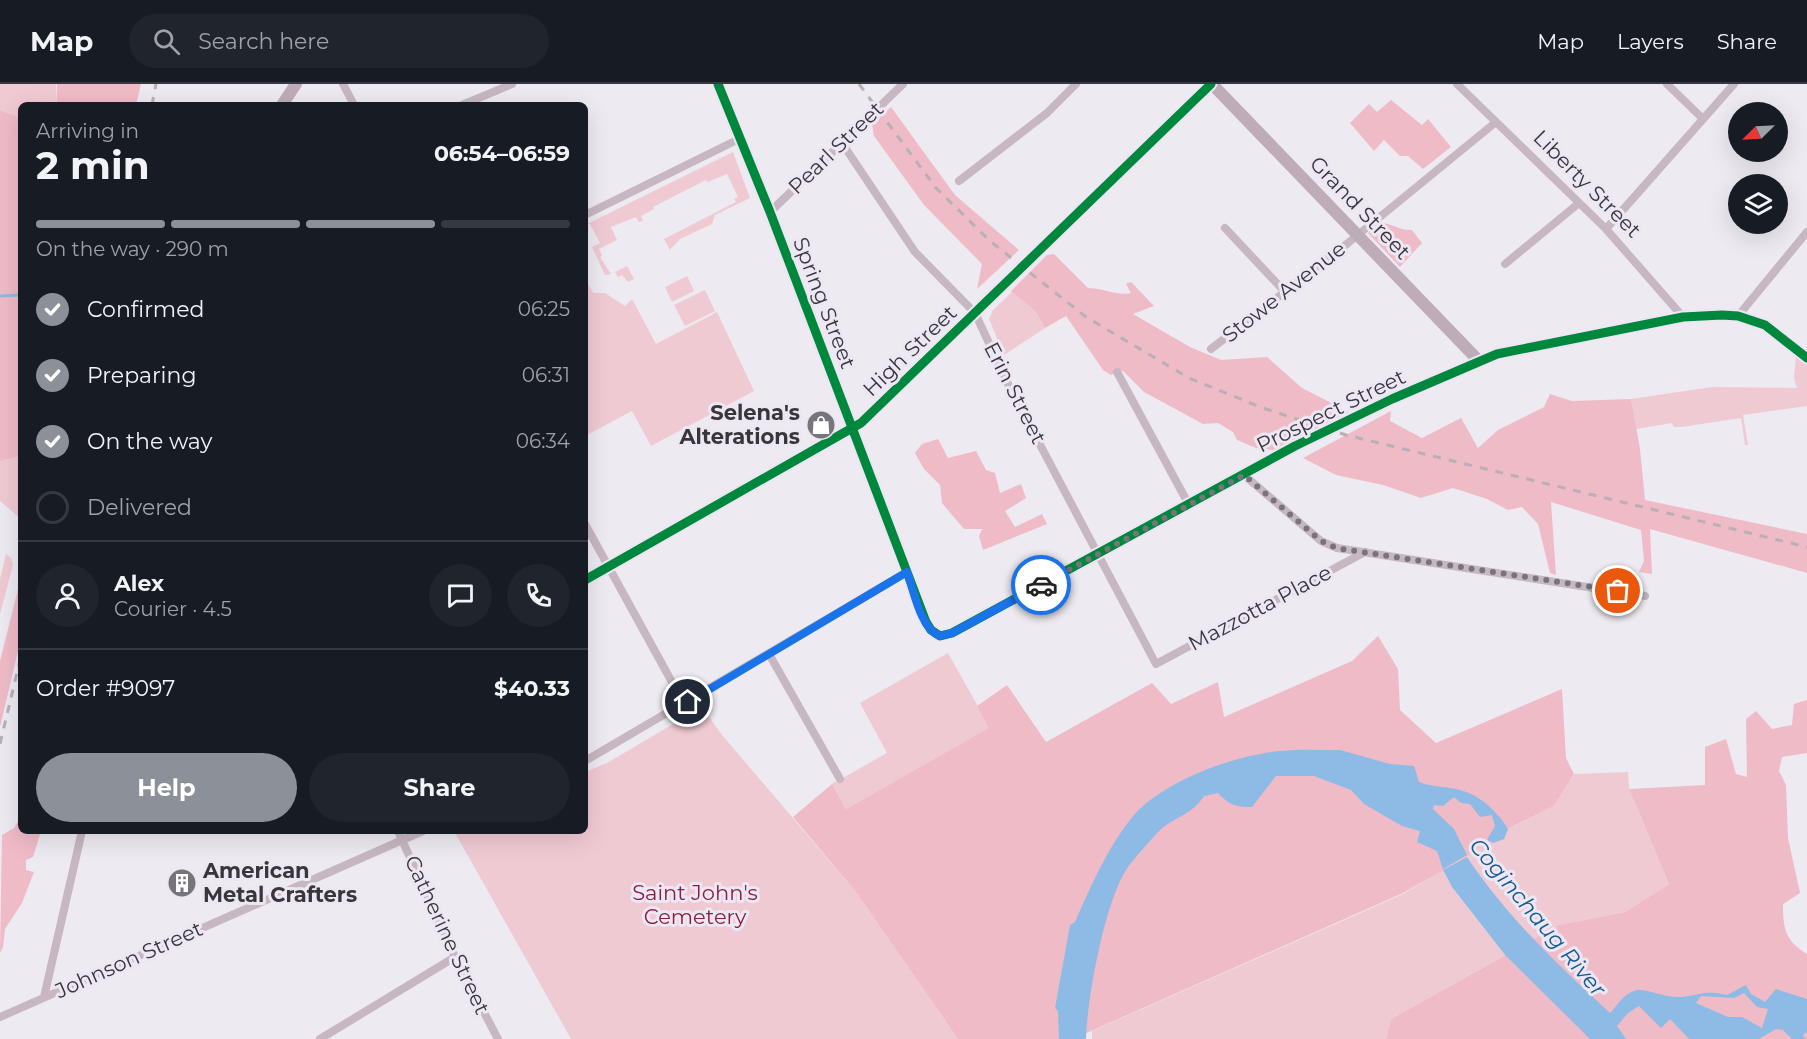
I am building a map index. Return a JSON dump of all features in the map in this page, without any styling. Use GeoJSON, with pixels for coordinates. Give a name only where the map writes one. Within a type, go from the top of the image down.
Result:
{"type":"FeatureCollection","features":[{"type":"Feature","properties":{"kind":"street"},"geometry":{"type":"LineString","coordinates":[[284,102],[296,84]]}},
{"type":"Feature","properties":{"kind":"street"},"geometry":{"type":"LineString","coordinates":[[343,84],[352,102]]}},
{"type":"Feature","properties":{"kind":"street"},"geometry":{"type":"LineString","coordinates":[[469,102],[512,84]]}},
{"type":"Feature","properties":{"kind":"street","name":"Spring Street"},"geometry":{"type":"LineString","coordinates":[[718,84],[770,212],[926,622],[936,635]]}},
{"type":"Feature","properties":{"kind":"street","name":"Pearl Street"},"geometry":{"type":"LineString","coordinates":[[770,212],[903,84]]}},
{"type":"Feature","properties":{"kind":"street"},"geometry":{"type":"LineString","coordinates":[[959,181],[1031,126],[1076,84]]}},
{"type":"Feature","properties":{"kind":"street","name":"Grand Street"},"geometry":{"type":"LineString","coordinates":[[1211,84],[1479,360]]}},
{"type":"Feature","properties":{"kind":"street","name":"High Street"},"geometry":{"type":"LineString","coordinates":[[588,578],[852,429],[1211,84]]}},
{"type":"Feature","properties":{"kind":"street","name":"Liberty Street"},"geometry":{"type":"LineString","coordinates":[[1457,84],[1606,229],[1683,317]]}},
{"type":"Feature","properties":{"kind":"street"},"geometry":{"type":"LineString","coordinates":[[1667,84],[1703,119]]}},
{"type":"Feature","properties":{"kind":"street"},"geometry":{"type":"LineString","coordinates":[[1606,229],[1734,84]]}},
{"type":"Feature","properties":{"kind":"street","name":"Stowe Avenue"},"geometry":{"type":"LineString","coordinates":[[1210,349],[1285,292],[1496,122]]}},
{"type":"Feature","properties":{"kind":"street"},"geometry":{"type":"LineString","coordinates":[[588,214],[739,139]]}},
{"type":"Feature","properties":{"kind":"street","name":"Erin Street"},"geometry":{"type":"LineString","coordinates":[[842,143],[915,252],[975,313],[1009,386],[1156,664]]}},
{"type":"Feature","properties":{"kind":"street"},"geometry":{"type":"LineString","coordinates":[[1505,264],[1579,203]]}},
{"type":"Feature","properties":{"kind":"street"},"geometry":{"type":"LineString","coordinates":[[1225,228],[1285,292]]}},
{"type":"Feature","properties":{"kind":"street"},"geometry":{"type":"LineString","coordinates":[[1807,232],[1738,316],[1765,325],[1807,358]]}},
{"type":"Feature","properties":{"kind":"street","name":"Prospect Street"},"geometry":{"type":"LineString","coordinates":[[936,635],[952,633],[1189,506],[1278,455],[1376,406],[1479,360],[1537,345],[1683,317],[1738,316]]}},
{"type":"Feature","properties":{"kind":"street"},"geometry":{"type":"LineString","coordinates":[[1117,372],[1189,506]]}},
{"type":"Feature","properties":{"kind":"street"},"geometry":{"type":"LineString","coordinates":[[1244,475],[1321,541],[1336,548],[1645,596]]}},
{"type":"Feature","properties":{"kind":"street"},"geometry":{"type":"LineString","coordinates":[[588,529],[684,704]]}},
{"type":"Feature","properties":{"kind":"street","name":"Mazzotta Place"},"geometry":{"type":"LineString","coordinates":[[1156,664],[1365,552]]}},
{"type":"Feature","properties":{"kind":"street"},"geometry":{"type":"LineString","coordinates":[[588,759],[907,572]]}},
{"type":"Feature","properties":{"kind":"street"},"geometry":{"type":"LineString","coordinates":[[769,654],[840,778]]}},
{"type":"Feature","properties":{"kind":"street"},"geometry":{"type":"LineString","coordinates":[[44,997],[81,834]]}},
{"type":"Feature","properties":{"kind":"street","name":"Catherine Street"},"geometry":{"type":"LineString","coordinates":[[400,834],[455,957],[498,1039]]}},
{"type":"Feature","properties":{"kind":"street","name":"Johnson Street"},"geometry":{"type":"LineString","coordinates":[[0,1017],[416,834]]}},
{"type":"Feature","properties":{"kind":"street"},"geometry":{"type":"LineString","coordinates":[[320,1039],[455,957]]}},
{"type":"Feature","properties":{"kind":"green space"},"geometry":{"type":"Polygon","coordinates":[[[0,84],[56,84],[57,102],[18,102],[18,117],[0,110],[0,84]]]}},
{"type":"Feature","properties":{"kind":"green space"},"geometry":{"type":"Polygon","coordinates":[[[733,152],[750,198],[715,215],[712,224],[680,239],[670,250],[664,239],[736,202],[734,199],[738,197],[727,174],[708,182],[706,180],[653,207],[654,209],[641,216],[643,221],[639,222],[636,217],[611,227],[617,240],[599,249],[602,256],[600,257],[611,274],[605,275],[592,247],[600,243],[588,224],[733,152]]]}},
{"type":"Feature","properties":{"kind":"green space"},"geometry":{"type":"Polygon","coordinates":[[[627,266],[634,279],[628,282],[622,275],[618,277],[615,272],[627,266]]]}},
{"type":"Feature","properties":{"kind":"green space"},"geometry":{"type":"Polygon","coordinates":[[[687,276],[694,291],[672,302],[665,287],[687,276]]]}},
{"type":"Feature","properties":{"kind":"green space"},"geometry":{"type":"Polygon","coordinates":[[[588,284],[593,293],[605,293],[625,306],[632,299],[656,344],[717,312],[754,391],[651,446],[632,411],[588,434],[588,284]]]}},
{"type":"Feature","properties":{"kind":"green space"},"geometry":{"type":"Polygon","coordinates":[[[705,290],[715,311],[685,326],[674,305],[705,290]]]}},
{"type":"Feature","properties":{"kind":"green space"},"geometry":{"type":"Polygon","coordinates":[[[1012,292],[1036,312],[1045,328],[1004,355],[989,319],[993,310],[1012,292]]]}},
{"type":"Feature","properties":{"kind":"green space"},"geometry":{"type":"Polygon","coordinates":[[[1796,355],[1807,365],[1807,406],[1743,415],[1748,445],[1745,445],[1741,418],[1682,427],[1674,427],[1672,423],[1636,429],[1631,399],[1712,387],[1797,388],[1794,378],[1796,355]]]}},
{"type":"Feature","properties":{"kind":"green space"},"geometry":{"type":"Polygon","coordinates":[[[18,457],[18,516],[0,501],[0,461],[18,457]]]}},
{"type":"Feature","properties":{"kind":"green space"},"geometry":{"type":"Polygon","coordinates":[[[6,554],[11,558],[13,565],[0,614],[0,579],[6,554]]]}},
{"type":"Feature","properties":{"kind":"green space"},"geometry":{"type":"Polygon","coordinates":[[[948,653],[990,728],[846,809],[832,784],[887,753],[860,703],[948,653]]]}},
{"type":"Feature","properties":{"kind":"green space","name":"Saint John's Cemetery"},"geometry":{"type":"Polygon","coordinates":[[[702,707],[722,735],[856,892],[958,1039],[571,1039],[456,834],[588,834],[588,771],[607,763],[702,707]]]}},
{"type":"Feature","properties":{"kind":"green space"},"geometry":{"type":"Polygon","coordinates":[[[1628,772],[1629,789],[1669,884],[1625,912],[1559,925],[1533,940],[1493,896],[1467,857],[1479,844],[1554,806],[1574,774],[1628,772]]]}},
{"type":"Feature","properties":{"kind":"green space"},"geometry":{"type":"Polygon","coordinates":[[[1443,870],[1452,887],[1505,955],[1391,1019],[1386,1039],[1092,1039],[1092,1031],[1401,895],[1443,870]]]}},
{"type":"Feature","properties":{"kind":"shaded area"},"geometry":{"type":"Polygon","coordinates":[[[57,84],[141,84],[137,102],[57,102],[57,84]]]}},
{"type":"Feature","properties":{"kind":"shaded area"},"geometry":{"type":"Polygon","coordinates":[[[1391,100],[1422,125],[1428,119],[1451,147],[1423,169],[1408,156],[1400,156],[1384,140],[1374,151],[1350,123],[1369,104],[1377,112],[1391,100]]]}},
{"type":"Feature","properties":{"kind":"shaded area"},"geometry":{"type":"Polygon","coordinates":[[[891,107],[955,195],[1019,250],[977,289],[982,264],[924,205],[874,136],[872,124],[891,107]]]}},
{"type":"Feature","properties":{"kind":"shaded area"},"geometry":{"type":"Polygon","coordinates":[[[0,110],[18,117],[18,457],[0,461],[0,110]]]}},
{"type":"Feature","properties":{"kind":"shaded area"},"geometry":{"type":"Polygon","coordinates":[[[1380,223],[1412,230],[1422,243],[1400,267],[1368,233],[1380,223]]]}},
{"type":"Feature","properties":{"kind":"shaded area"},"geometry":{"type":"Polygon","coordinates":[[[1054,254],[1088,288],[1131,293],[1126,284],[1131,282],[1154,306],[1133,314],[1190,347],[1221,360],[1267,357],[1302,388],[1349,412],[1273,450],[1256,448],[1237,440],[1233,432],[1218,423],[1203,424],[1144,392],[1123,371],[1111,375],[1103,370],[1066,316],[1045,328],[1036,312],[1011,291],[1047,255],[1054,254]]]}},
{"type":"Feature","properties":{"kind":"shaded area"},"geometry":{"type":"Polygon","coordinates":[[[1550,394],[1572,401],[1631,399],[1640,449],[1645,500],[1807,534],[1807,573],[1650,529],[1652,574],[1639,572],[1644,561],[1641,530],[1551,502],[1556,575],[1550,573],[1538,524],[1522,507],[1508,510],[1487,499],[1453,488],[1421,498],[1383,485],[1336,475],[1303,458],[1391,411],[1390,421],[1422,438],[1461,418],[1478,448],[1498,430],[1544,407],[1550,394]]]}},
{"type":"Feature","properties":{"kind":"shaded area"},"geometry":{"type":"Polygon","coordinates":[[[938,439],[948,458],[976,451],[986,470],[995,473],[1000,493],[1021,484],[1026,498],[1005,511],[1015,527],[1042,514],[1047,524],[983,550],[979,536],[982,529],[964,529],[942,503],[940,485],[924,469],[915,453],[922,444],[938,439]]]}},
{"type":"Feature","properties":{"kind":"shaded area"},"geometry":{"type":"Polygon","coordinates":[[[18,589],[18,651],[0,727],[0,661],[18,589]]]}},
{"type":"Feature","properties":{"kind":"shaded area"},"geometry":{"type":"Polygon","coordinates":[[[1378,636],[1398,669],[1400,710],[1436,743],[1562,689],[1566,758],[1574,774],[1554,806],[1508,829],[1504,839],[1493,843],[1487,840],[1467,857],[1401,894],[1073,1039],[958,1039],[856,892],[793,817],[832,784],[846,809],[989,728],[977,706],[1007,685],[1046,742],[1152,683],[1171,704],[1218,682],[1224,717],[1352,661],[1378,636]]]}},
{"type":"Feature","properties":{"kind":"shaded area"},"geometry":{"type":"Polygon","coordinates":[[[1807,700],[1807,753],[1782,757],[1779,771],[1786,785],[1788,838],[1800,893],[1783,904],[1784,920],[1790,939],[1807,954],[1807,1039],[1386,1039],[1391,1019],[1559,925],[1625,912],[1669,884],[1629,789],[1705,785],[1705,747],[1726,739],[1736,774],[1747,777],[1746,719],[1756,711],[1772,729],[1792,725],[1794,704],[1807,700]]]}},
{"type":"Feature","properties":{"kind":"shaded area"},"geometry":{"type":"Polygon","coordinates":[[[18,821],[18,834],[40,834],[33,857],[26,860],[26,870],[34,872],[22,903],[5,929],[0,953],[2,835],[14,828],[18,821]]]}},
{"type":"Feature","properties":{"kind":"water"},"geometry":{"type":"Polygon","coordinates":[[[1340,750],[1390,764],[1414,766],[1419,782],[1472,794],[1490,807],[1505,824],[1508,829],[1504,839],[1493,843],[1487,840],[1495,826],[1492,815],[1480,817],[1470,804],[1461,803],[1454,797],[1443,806],[1434,805],[1433,809],[1454,829],[1467,855],[1443,869],[1437,851],[1417,842],[1420,831],[1402,826],[1364,804],[1351,790],[1314,776],[1276,776],[1252,807],[1233,804],[1218,793],[1204,796],[1188,812],[1158,832],[1128,867],[1112,902],[1105,925],[1094,975],[1086,1039],[1059,1039],[1058,1011],[1055,1008],[1070,925],[1075,922],[1109,852],[1135,814],[1164,790],[1202,771],[1223,764],[1262,753],[1340,750]]]}},
{"type":"Feature","properties":{"kind":"water"},"geometry":{"type":"Polygon","coordinates":[[[1467,857],[1516,920],[1610,1013],[1634,991],[1643,990],[1675,997],[1707,993],[1727,995],[1746,985],[1751,994],[1765,1002],[1776,989],[1807,999],[1807,1034],[1805,1032],[1803,1036],[1806,1039],[1792,1039],[1783,1030],[1776,1029],[1759,1039],[1689,1039],[1670,1019],[1661,1028],[1639,1006],[1628,1013],[1617,1026],[1626,1039],[1590,1039],[1505,955],[1452,887],[1443,870],[1467,857]],[[1744,993],[1734,998],[1701,996],[1696,1003],[1728,1017],[1742,1017],[1762,1028],[1768,1009],[1757,1007],[1744,993]]]}},
{"type":"Feature","properties":{"kind":"waterway"},"geometry":{"type":"LineString","coordinates":[[0,296],[18,295]]}},
{"type":"Feature","properties":{"kind":"railway"},"geometry":{"type":"LineString","coordinates":[[153,102],[156,84]]}},
{"type":"Feature","properties":{"kind":"railway"},"geometry":{"type":"LineString","coordinates":[[859,84],[936,188],[990,241],[1086,317],[1189,378],[1263,408],[1346,435],[1807,547]]}},
{"type":"Feature","properties":{"kind":"railway"},"geometry":{"type":"LineString","coordinates":[[0,744],[18,669]]}},
{"type":"Feature","properties":{"kind":"cycle path"},"geometry":{"type":"LineString","coordinates":[[718,84],[770,212],[926,622],[931,630],[940,636],[952,633],[1295,446],[1392,399],[1497,354],[1683,317],[1722,315],[1738,316],[1765,325],[1807,358]]}},
{"type":"Feature","properties":{"kind":"cycle path"},"geometry":{"type":"LineString","coordinates":[[588,578],[861,423],[1211,84]]}},
{"type":"Feature","properties":{"kind":"way so far"},"geometry":{"type":"LineString","coordinates":[[1041,585],[1244,475],[1321,541],[1336,548],[1618,591]]}},
{"type":"Feature","properties":{"kind":"place","name":"Selena's Alterations"},"geometry":{"type":"Point","coordinates":[821,425]}},
{"type":"Feature","properties":{"kind":"place","name":"American Metal Crafters"},"geometry":{"type":"Point","coordinates":[182,883]}},
{"type":"Feature","properties":{"kind":"route"},"geometry":{"type":"LineString","coordinates":[[688,702],[907,572],[926,622],[933,633],[940,636],[952,633],[1041,585]]}},
{"type":"Feature","properties":{"kind":"water label","name":"Coginchaug River"},"geometry":{"type":"Point","coordinates":[1538,917]}}]}
